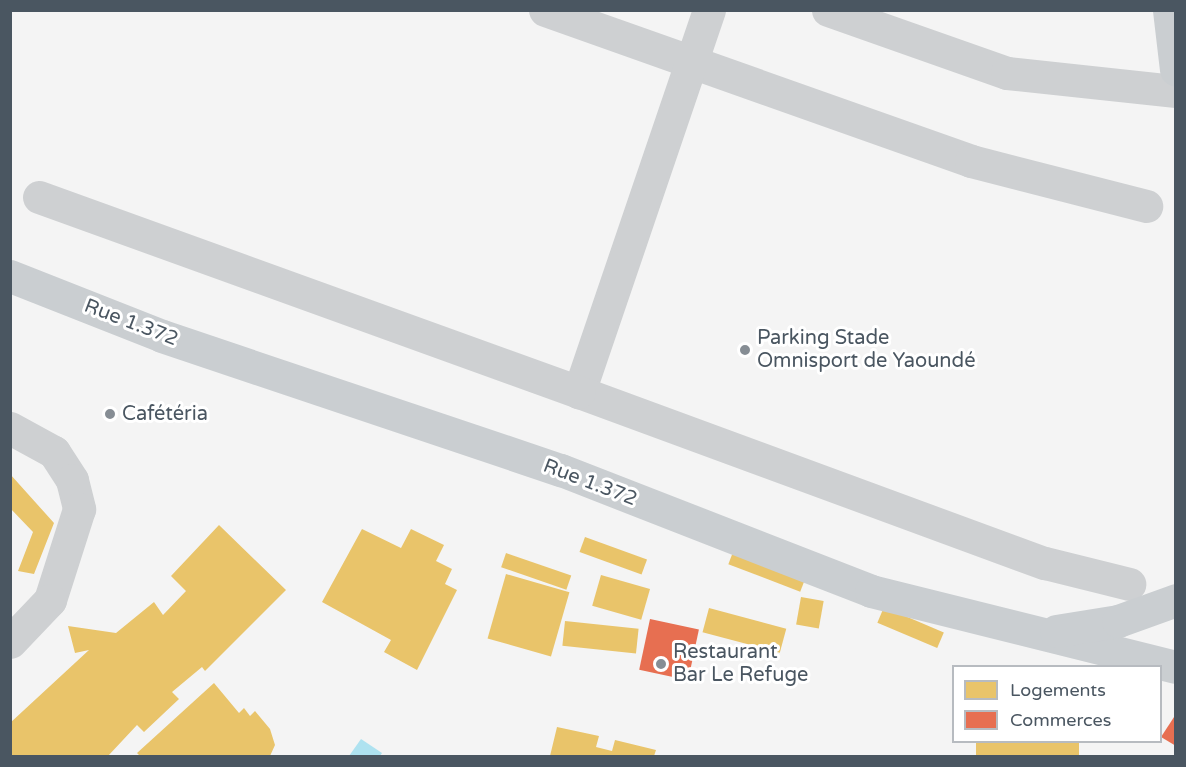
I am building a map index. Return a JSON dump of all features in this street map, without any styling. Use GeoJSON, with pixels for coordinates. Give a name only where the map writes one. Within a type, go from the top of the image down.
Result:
{"type":"FeatureCollection","features":[{"type":"Feature","properties":{"kind":"main road"},"geometry":{"type":"LineString","coordinates":[[1169,10],[1176,70]]}},
{"type":"Feature","properties":{"kind":"main road","name":"Rue 1.372"},"geometry":{"type":"LineString","coordinates":[[10,276],[162,336],[561,470],[871,591],[1176,668]]}},
{"type":"Feature","properties":{"kind":"main road"},"geometry":{"type":"LineString","coordinates":[[1038,634],[1118,621],[1176,600]]}},
{"type":"Feature","properties":{"kind":"street"},"geometry":{"type":"LineString","coordinates":[[545,10],[692,58],[971,161],[1146,206]]}},
{"type":"Feature","properties":{"kind":"street"},"geometry":{"type":"LineString","coordinates":[[579,392],[709,10]]}},
{"type":"Feature","properties":{"kind":"street"},"geometry":{"type":"LineString","coordinates":[[828,10],[1007,73],[1176,91]]}},
{"type":"Feature","properties":{"kind":"street"},"geometry":{"type":"LineString","coordinates":[[39,196],[1045,563],[1129,584]]}},
{"type":"Feature","properties":{"kind":"street"},"geometry":{"type":"LineString","coordinates":[[10,428],[54,452],[72,480],[79,509],[50,600],[10,642]]}},
{"type":"Feature","properties":{"kind":"water"},"geometry":{"type":"Polygon","coordinates":[[[361,739],[382,753],[380,756],[349,756],[361,739]]]}},
{"type":"Feature","properties":{"kind":"building: Logements"},"geometry":{"type":"Polygon","coordinates":[[[10,474],[54,523],[34,574],[18,571],[33,532],[10,508],[10,474]]]}},
{"type":"Feature","properties":{"kind":"building: Logements"},"geometry":{"type":"Polygon","coordinates":[[[219,525],[286,590],[205,671],[202,667],[172,692],[179,699],[144,732],[137,725],[108,756],[10,756],[10,723],[89,650],[75,653],[68,626],[116,633],[154,602],[163,615],[186,591],[171,576],[219,525]]]}},
{"type":"Feature","properties":{"kind":"building: Logements"},"geometry":{"type":"Polygon","coordinates":[[[362,529],[401,548],[411,529],[444,545],[436,561],[452,569],[445,584],[457,590],[417,670],[384,652],[391,640],[322,602],[362,529]]]}},
{"type":"Feature","properties":{"kind":"building: Logements"},"geometry":{"type":"Polygon","coordinates":[[[585,537],[647,560],[642,575],[580,552],[585,537]]]}},
{"type":"Feature","properties":{"kind":"building: Logements"},"geometry":{"type":"Polygon","coordinates":[[[733,552],[805,580],[800,592],[728,564],[733,552]]]}},
{"type":"Feature","properties":{"kind":"building: Logements"},"geometry":{"type":"Polygon","coordinates":[[[506,553],[571,575],[566,590],[501,567],[506,553]]]}},
{"type":"Feature","properties":{"kind":"building: Logements"},"geometry":{"type":"Polygon","coordinates":[[[506,574],[569,592],[551,657],[488,638],[506,574]]]}},
{"type":"Feature","properties":{"kind":"building: Logements"},"geometry":{"type":"Polygon","coordinates":[[[601,575],[650,589],[641,620],[592,606],[601,575]]]}},
{"type":"Feature","properties":{"kind":"building: Logements"},"geometry":{"type":"Polygon","coordinates":[[[801,597],[824,601],[819,629],[796,625],[801,597]]]}},
{"type":"Feature","properties":{"kind":"building: Logements"},"geometry":{"type":"Polygon","coordinates":[[[884,607],[944,632],[937,648],[877,623],[884,607]]]}},
{"type":"Feature","properties":{"kind":"building: Logements"},"geometry":{"type":"Polygon","coordinates":[[[709,608],[786,629],[780,653],[703,632],[709,608]]]}},
{"type":"Feature","properties":{"kind":"building: Logements"},"geometry":{"type":"Polygon","coordinates":[[[565,621],[639,629],[636,654],[562,646],[565,621]]]}},
{"type":"Feature","properties":{"kind":"building: Logements"},"geometry":{"type":"Polygon","coordinates":[[[214,683],[239,713],[244,708],[250,716],[255,711],[270,729],[275,745],[270,756],[140,756],[137,753],[214,683]]]}},
{"type":"Feature","properties":{"kind":"building: Logements"},"geometry":{"type":"Polygon","coordinates":[[[557,727],[599,736],[596,747],[612,751],[615,740],[656,750],[654,756],[550,756],[557,727]]]}},
{"type":"Feature","properties":{"kind":"building: Logements"},"geometry":{"type":"Polygon","coordinates":[[[976,743],[1079,743],[1079,756],[976,756],[976,743]]]}},
{"type":"Feature","properties":{"kind":"building: Commerces"},"geometry":{"type":"Polygon","coordinates":[[[650,619],[699,629],[688,680],[639,670],[650,619]]]}},
{"type":"Feature","properties":{"kind":"building: Commerces"},"geometry":{"type":"Polygon","coordinates":[[[1176,714],[1176,746],[1162,735],[1176,714]]]}},
{"type":"Feature","properties":{"kind":"place","name":"Parking Stade Omnisport de Yaoundé"},"geometry":{"type":"Point","coordinates":[745,350]}},
{"type":"Feature","properties":{"kind":"place","name":"Cafétéria"},"geometry":{"type":"Point","coordinates":[110,414]}},
{"type":"Feature","properties":{"kind":"place","name":"Restaurant Bar Le Refuge"},"geometry":{"type":"Point","coordinates":[661,664]}}]}
